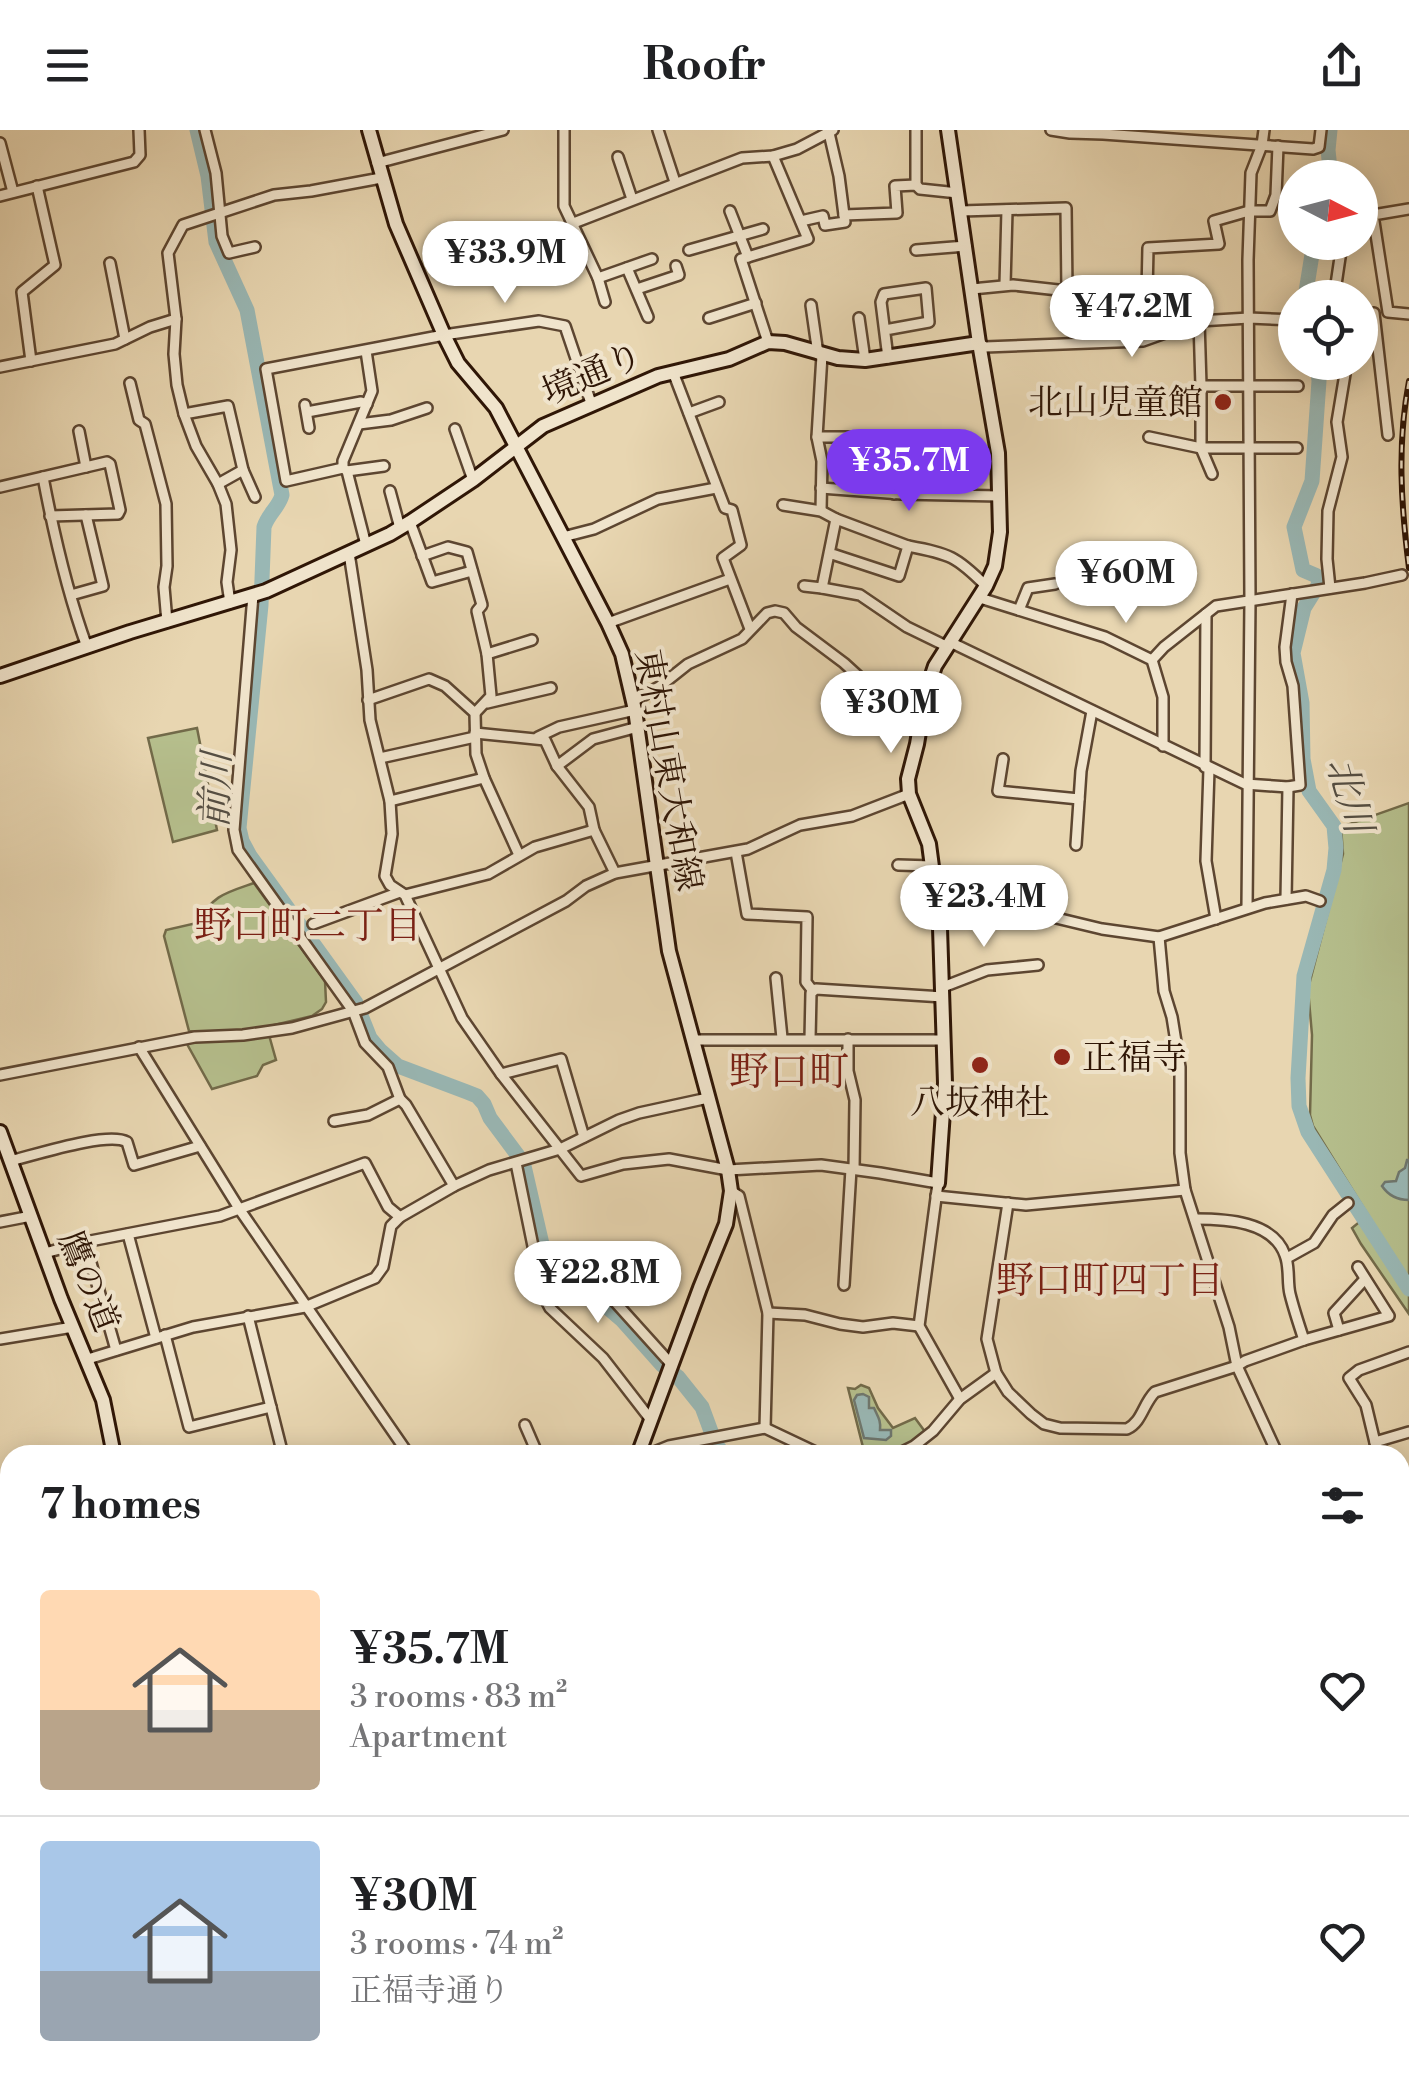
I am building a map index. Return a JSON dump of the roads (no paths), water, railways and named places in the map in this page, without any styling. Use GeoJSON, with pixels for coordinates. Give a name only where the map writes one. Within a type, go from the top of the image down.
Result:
{"type":"FeatureCollection","features":[{"type":"Feature","properties":{"kind":"street"},"geometry":{"type":"LineString","coordinates":[[0,196],[134,162],[140,155],[139,130]]}},
{"type":"Feature","properties":{"kind":"street"},"geometry":{"type":"LineString","coordinates":[[205,130],[216,173],[214,214],[222,236],[230,253],[255,247]]}},
{"type":"Feature","properties":{"kind":"street","name":"東村山東大和線"},"geometry":{"type":"LineString","coordinates":[[370,130],[381,178],[406,252],[444,335],[458,363],[496,408],[608,623],[622,654],[634,706],[669,951],[731,1190],[726,1224],[642,1445]]}},
{"type":"Feature","properties":{"kind":"street"},"geometry":{"type":"LineString","coordinates":[[378,163],[502,130]]}},
{"type":"Feature","properties":{"kind":"street"},"geometry":{"type":"LineString","coordinates":[[564,130],[564,206],[605,302]]}},
{"type":"Feature","properties":{"kind":"street"},"geometry":{"type":"LineString","coordinates":[[658,130],[676,182]]}},
{"type":"Feature","properties":{"kind":"street"},"geometry":{"type":"LineString","coordinates":[[916,130],[916,186]]}},
{"type":"Feature","properties":{"kind":"street"},"geometry":{"type":"LineString","coordinates":[[948,130],[998,452],[1000,532],[995,566],[983,592],[935,666],[910,768],[909,794],[930,844],[936,889],[944,1040],[937,1189],[919,1326],[960,1399]]}},
{"type":"Feature","properties":{"kind":"street"},"geometry":{"type":"LineString","coordinates":[[1051,130],[1314,149],[1319,147],[1321,130]]}},
{"type":"Feature","properties":{"kind":"street"},"geometry":{"type":"LineString","coordinates":[[1248,908],[1249,211],[1251,173],[1264,130]]}},
{"type":"Feature","properties":{"kind":"street"},"geometry":{"type":"LineString","coordinates":[[571,224],[742,158],[797,149],[831,132],[845,222],[825,225],[822,216],[801,221]]}},
{"type":"Feature","properties":{"kind":"street"},"geometry":{"type":"LineString","coordinates":[[0,143],[13,192]]}},
{"type":"Feature","properties":{"kind":"street"},"geometry":{"type":"LineString","coordinates":[[972,289],[1005,285],[1066,292],[1147,293],[1148,248],[1218,244],[1214,221],[1249,211],[1270,210],[1276,195],[1278,146]]}},
{"type":"Feature","properties":{"kind":"street"},"geometry":{"type":"LineString","coordinates":[[618,156],[632,199]]}},
{"type":"Feature","properties":{"kind":"street"},"geometry":{"type":"LineString","coordinates":[[772,156],[808,239],[741,259],[768,342],[865,360],[979,344],[985,347],[1143,341],[1199,320],[1278,319]]}},
{"type":"Feature","properties":{"kind":"street"},"geometry":{"type":"LineString","coordinates":[[230,603],[231,550],[226,504],[196,446],[177,385],[176,319],[168,253],[183,224],[274,194],[381,178]]}},
{"type":"Feature","properties":{"kind":"street"},"geometry":{"type":"LineString","coordinates":[[31,361],[22,292],[55,265],[37,186]]}},
{"type":"Feature","properties":{"kind":"street"},"geometry":{"type":"LineString","coordinates":[[844,215],[898,213],[896,186],[958,193]]}},
{"type":"Feature","properties":{"kind":"street"},"geometry":{"type":"LineString","coordinates":[[961,211],[1066,208],[1066,292]]}},
{"type":"Feature","properties":{"kind":"street"},"geometry":{"type":"LineString","coordinates":[[1388,312],[1374,216],[1409,209]]}},
{"type":"Feature","properties":{"kind":"street"},"geometry":{"type":"LineString","coordinates":[[1005,285],[1008,210]]}},
{"type":"Feature","properties":{"kind":"street"},"geometry":{"type":"LineString","coordinates":[[730,211],[748,257]]}},
{"type":"Feature","properties":{"kind":"street"},"geometry":{"type":"LineString","coordinates":[[689,250],[763,230]]}},
{"type":"Feature","properties":{"kind":"street"},"geometry":{"type":"LineString","coordinates":[[916,250],[966,246]]}},
{"type":"Feature","properties":{"kind":"street"},"geometry":{"type":"LineString","coordinates":[[598,278],[652,259]]}},
{"type":"Feature","properties":{"kind":"street"},"geometry":{"type":"LineString","coordinates":[[110,264],[125,339]]}},
{"type":"Feature","properties":{"kind":"street"},"geometry":{"type":"LineString","coordinates":[[637,290],[680,276],[676,266]]}},
{"type":"Feature","properties":{"kind":"street"},"geometry":{"type":"LineString","coordinates":[[627,268],[648,317]]}},
{"type":"Feature","properties":{"kind":"street"},"geometry":{"type":"LineString","coordinates":[[885,330],[930,322],[926,288],[884,294],[881,302],[888,358]]}},
{"type":"Feature","properties":{"kind":"street"},"geometry":{"type":"LineString","coordinates":[[710,318],[756,304]]}},
{"type":"Feature","properties":{"kind":"street"},"geometry":{"type":"LineString","coordinates":[[811,305],[820,354],[817,437],[822,461],[821,511]]}},
{"type":"Feature","properties":{"kind":"street"},"geometry":{"type":"LineString","coordinates":[[1378,312],[1409,314]]}},
{"type":"Feature","properties":{"kind":"street"},"geometry":{"type":"LineString","coordinates":[[860,318],[865,360]]}},
{"type":"Feature","properties":{"kind":"street"},"geometry":{"type":"LineString","coordinates":[[0,367],[115,344],[176,319]]}},
{"type":"Feature","properties":{"kind":"street"},"geometry":{"type":"LineString","coordinates":[[1199,320],[1201,448],[1212,474]]}},
{"type":"Feature","properties":{"kind":"street"},"geometry":{"type":"LineString","coordinates":[[384,466],[286,481],[266,370],[444,335],[539,321],[565,326],[591,404]]}},
{"type":"Feature","properties":{"kind":"street","name":"境通り"},"geometry":{"type":"LineString","coordinates":[[0,676],[259,594],[405,525],[473,480],[543,426],[673,372],[729,359],[768,342]]}},
{"type":"Feature","properties":{"kind":"street"},"geometry":{"type":"LineString","coordinates":[[1378,347],[1388,435]]}},
{"type":"Feature","properties":{"kind":"street"},"geometry":{"type":"LineString","coordinates":[[366,351],[372,391],[344,461],[366,545]]}},
{"type":"Feature","properties":{"kind":"street"},"geometry":{"type":"LineString","coordinates":[[673,372],[716,488],[725,508],[732,510],[741,545],[723,558],[750,629]]}},
{"type":"Feature","properties":{"kind":"street"},"geometry":{"type":"LineString","coordinates":[[1326,589],[1328,511],[1342,457],[1337,422],[1344,380]]}},
{"type":"Feature","properties":{"kind":"street"},"geometry":{"type":"LineString","coordinates":[[130,383],[166,504],[167,622]]}},
{"type":"Feature","properties":{"kind":"street"},"geometry":{"type":"LineString","coordinates":[[1201,386],[1298,386]]}},
{"type":"Feature","properties":{"kind":"street"},"geometry":{"type":"LineString","coordinates":[[689,413],[719,402]]}},
{"type":"Feature","properties":{"kind":"street"},"geometry":{"type":"LineString","coordinates":[[309,428],[306,408],[367,404]]}},
{"type":"Feature","properties":{"kind":"street"},"geometry":{"type":"LineString","coordinates":[[184,414],[228,406],[243,470],[254,497]]}},
{"type":"Feature","properties":{"kind":"street"},"geometry":{"type":"LineString","coordinates":[[359,424],[391,420],[427,408]]}},
{"type":"Feature","properties":{"kind":"street"},"geometry":{"type":"LineString","coordinates":[[455,429],[473,480]]}},
{"type":"Feature","properties":{"kind":"street"},"geometry":{"type":"LineString","coordinates":[[79,431],[86,467]]}},
{"type":"Feature","properties":{"kind":"street"},"geometry":{"type":"LineString","coordinates":[[817,437],[848,438]]}},
{"type":"Feature","properties":{"kind":"street"},"geometry":{"type":"LineString","coordinates":[[1149,437],[1201,448],[1297,448]]}},
{"type":"Feature","properties":{"kind":"street"},"geometry":{"type":"LineString","coordinates":[[868,460],[897,459],[894,494]]}},
{"type":"Feature","properties":{"kind":"street"},"geometry":{"type":"LineString","coordinates":[[0,486],[110,464],[118,514],[50,516]]}},
{"type":"Feature","properties":{"kind":"street"},"geometry":{"type":"LineString","coordinates":[[218,484],[243,470]]}},
{"type":"Feature","properties":{"kind":"street"},"geometry":{"type":"LineString","coordinates":[[43,478],[87,647]]}},
{"type":"Feature","properties":{"kind":"street"},"geometry":{"type":"LineString","coordinates":[[563,537],[594,529],[658,499],[716,488]]}},
{"type":"Feature","properties":{"kind":"street"},"geometry":{"type":"LineString","coordinates":[[822,488],[999,496]]}},
{"type":"Feature","properties":{"kind":"street"},"geometry":{"type":"LineString","coordinates":[[390,491],[432,582],[472,571]]}},
{"type":"Feature","properties":{"kind":"street"},"geometry":{"type":"LineString","coordinates":[[783,505],[821,511],[908,546],[952,556],[963,563],[983,592],[1019,610],[1105,636],[1152,660],[1163,697],[1162,746]]}},
{"type":"Feature","properties":{"kind":"street"},"geometry":{"type":"LineString","coordinates":[[71,594],[104,586],[86,515]]}},
{"type":"Feature","properties":{"kind":"street"},"geometry":{"type":"LineString","coordinates":[[822,588],[836,519]]}},
{"type":"Feature","properties":{"kind":"street"},"geometry":{"type":"LineString","coordinates":[[899,576],[908,546]]}},
{"type":"Feature","properties":{"kind":"street"},"geometry":{"type":"LineString","coordinates":[[422,556],[448,547],[467,552],[482,604],[477,610],[492,696],[475,714]]}},
{"type":"Feature","properties":{"kind":"street"},"geometry":{"type":"LineString","coordinates":[[349,553],[368,670],[370,720],[390,801],[392,834],[386,876],[402,894],[462,1018],[582,1176],[623,1164],[669,1159],[728,1170],[821,1165],[1026,1205],[1185,1190]]}},
{"type":"Feature","properties":{"kind":"street"},"geometry":{"type":"LineString","coordinates":[[829,553],[912,580]]}},
{"type":"Feature","properties":{"kind":"street"},"geometry":{"type":"LineString","coordinates":[[1152,660],[1216,606],[1402,574]]}},
{"type":"Feature","properties":{"kind":"street"},"geometry":{"type":"LineString","coordinates":[[608,623],[730,580]]}},
{"type":"Feature","properties":{"kind":"street"},"geometry":{"type":"LineString","coordinates":[[1019,610],[1028,588],[1055,584]]}},
{"type":"Feature","properties":{"kind":"street"},"geometry":{"type":"LineString","coordinates":[[804,586],[860,595],[908,627],[1207,768],[1248,785],[1288,787],[1300,785],[1293,686],[1285,647],[1296,593]]}},
{"type":"Feature","properties":{"kind":"street"},"geometry":{"type":"LineString","coordinates":[[259,594],[234,830],[238,850],[358,1010],[365,1043],[388,1067],[400,1099],[454,1186]]}},
{"type":"Feature","properties":{"kind":"street"},"geometry":{"type":"LineString","coordinates":[[536,738],[559,727],[634,706],[688,664],[742,639],[767,613],[784,613],[796,627],[889,699],[913,726],[920,727]]}},
{"type":"Feature","properties":{"kind":"street"},"geometry":{"type":"LineString","coordinates":[[1206,614],[1206,860],[1216,918]]}},
{"type":"Feature","properties":{"kind":"street"},"geometry":{"type":"LineString","coordinates":[[487,654],[532,640]]}},
{"type":"Feature","properties":{"kind":"street"},"geometry":{"type":"LineString","coordinates":[[368,700],[429,679],[446,686],[475,714],[476,754],[518,855]]}},
{"type":"Feature","properties":{"kind":"street"},"geometry":{"type":"LineString","coordinates":[[488,702],[551,688]]}},
{"type":"Feature","properties":{"kind":"street"},"geometry":{"type":"LineString","coordinates":[[1076,845],[1081,771],[1092,711]]}},
{"type":"Feature","properties":{"kind":"street"},"geometry":{"type":"LineString","coordinates":[[557,766],[593,739],[638,727]]}},
{"type":"Feature","properties":{"kind":"street"},"geometry":{"type":"LineString","coordinates":[[380,758],[475,735],[545,740],[557,766],[589,807],[594,830],[615,873]]}},
{"type":"Feature","properties":{"kind":"street"},"geometry":{"type":"LineString","coordinates":[[1003,759],[998,791],[1079,799]]}},
{"type":"Feature","properties":{"kind":"street"},"geometry":{"type":"LineString","coordinates":[[390,801],[484,778]]}},
{"type":"Feature","properties":{"kind":"street"},"geometry":{"type":"LineString","coordinates":[[1286,899],[1288,787]]}},
{"type":"Feature","properties":{"kind":"street"},"geometry":{"type":"LineString","coordinates":[[0,1075],[195,1036],[243,1036],[358,1010],[615,873],[748,849],[800,825],[852,816],[909,794]]}},
{"type":"Feature","properties":{"kind":"street"},"geometry":{"type":"LineString","coordinates":[[314,924],[402,894],[488,874],[535,847],[594,830]]}},
{"type":"Feature","properties":{"kind":"street"},"geometry":{"type":"LineString","coordinates":[[736,852],[747,914],[807,918],[806,982],[813,991]]}},
{"type":"Feature","properties":{"kind":"street"},"geometry":{"type":"LineString","coordinates":[[898,866],[932,866]]}},
{"type":"Feature","properties":{"kind":"street"},"geometry":{"type":"LineString","coordinates":[[936,889],[1102,930],[1159,936],[1286,899],[1306,896],[1320,901]]}},
{"type":"Feature","properties":{"kind":"street"},"geometry":{"type":"LineString","coordinates":[[1159,936],[1164,991],[1179,1057],[1180,1153],[1185,1190],[1229,1327],[1237,1366],[1273,1445]]}},
{"type":"Feature","properties":{"kind":"street"},"geometry":{"type":"LineString","coordinates":[[810,1040],[811,994],[816,989],[943,992],[987,970],[1038,965]]}},
{"type":"Feature","properties":{"kind":"street"},"geometry":{"type":"LineString","coordinates":[[776,978],[782,1038]]}},
{"type":"Feature","properties":{"kind":"street"},"geometry":{"type":"LineString","coordinates":[[844,1285],[855,1100],[848,1071],[848,1039]]}},
{"type":"Feature","properties":{"kind":"street"},"geometry":{"type":"LineString","coordinates":[[693,1040],[944,1040]]}},
{"type":"Feature","properties":{"kind":"street"},"geometry":{"type":"LineString","coordinates":[[139,1047],[304,1307],[402,1445]]}},
{"type":"Feature","properties":{"kind":"street"},"geometry":{"type":"LineString","coordinates":[[501,1074],[561,1059],[584,1137]]}},
{"type":"Feature","properties":{"kind":"street"},"geometry":{"type":"LineString","coordinates":[[88,1358],[248,1316],[304,1307],[379,1275],[391,1226],[454,1186],[489,1170],[560,1149],[639,1113],[708,1098]]}},
{"type":"Feature","properties":{"kind":"street"},"geometry":{"type":"LineString","coordinates":[[334,1120],[368,1115],[400,1099]]}},
{"type":"Feature","properties":{"kind":"street","name":"鷹の道"},"geometry":{"type":"LineString","coordinates":[[0,1132],[88,1358],[108,1417],[112,1445]]}},
{"type":"Feature","properties":{"kind":"street"},"geometry":{"type":"LineString","coordinates":[[10,1160],[103,1138],[127,1142],[134,1165],[200,1146]]}},
{"type":"Feature","properties":{"kind":"street"},"geometry":{"type":"LineString","coordinates":[[520,1162],[543,1295],[550,1308],[603,1358],[651,1420]]}},
{"type":"Feature","properties":{"kind":"street"},"geometry":{"type":"LineString","coordinates":[[44,1253],[240,1210],[365,1163],[388,1207],[400,1217]]}},
{"type":"Feature","properties":{"kind":"street"},"geometry":{"type":"LineString","coordinates":[[731,1190],[739,1196],[768,1313],[765,1428]]}},
{"type":"Feature","properties":{"kind":"street"},"geometry":{"type":"LineString","coordinates":[[1008,1203],[987,1339],[996,1373],[1008,1392],[1044,1424],[1060,1428],[1127,1429],[1134,1426],[1154,1392],[1304,1340],[1389,1316],[1358,1268]]}},
{"type":"Feature","properties":{"kind":"street"},"geometry":{"type":"LineString","coordinates":[[1287,1258],[1314,1244],[1333,1216],[1348,1203]]}},
{"type":"Feature","properties":{"kind":"street"},"geometry":{"type":"LineString","coordinates":[[0,1222],[31,1216]]}},
{"type":"Feature","properties":{"kind":"street"},"geometry":{"type":"LineString","coordinates":[[1195,1219],[1264,1230],[1278,1240],[1287,1258],[1289,1290],[1304,1340]]}},
{"type":"Feature","properties":{"kind":"street"},"geometry":{"type":"LineString","coordinates":[[128,1234],[188,1427],[271,1407]]}},
{"type":"Feature","properties":{"kind":"street"},"geometry":{"type":"LineString","coordinates":[[85,1242],[116,1350]]}},
{"type":"Feature","properties":{"kind":"street"},"geometry":{"type":"LineString","coordinates":[[1339,1330],[1334,1313],[1365,1278]]}},
{"type":"Feature","properties":{"kind":"street"},"geometry":{"type":"LineString","coordinates":[[608,1294],[670,1370]]}},
{"type":"Feature","properties":{"kind":"street"},"geometry":{"type":"LineString","coordinates":[[768,1313],[805,1315],[863,1327],[919,1326]]}},
{"type":"Feature","properties":{"kind":"street"},"geometry":{"type":"LineString","coordinates":[[248,1316],[280,1445]]}},
{"type":"Feature","properties":{"kind":"street"},"geometry":{"type":"LineString","coordinates":[[0,1339],[73,1327]]}},
{"type":"Feature","properties":{"kind":"street"},"geometry":{"type":"LineString","coordinates":[[1376,1445],[1366,1404],[1349,1378],[1359,1370],[1409,1352]]}},
{"type":"Feature","properties":{"kind":"street"},"geometry":{"type":"LineString","coordinates":[[915,1445],[960,1399],[996,1373]]}},
{"type":"Feature","properties":{"kind":"street"},"geometry":{"type":"LineString","coordinates":[[525,1425],[534,1445]]}},
{"type":"Feature","properties":{"kind":"street"},"geometry":{"type":"LineString","coordinates":[[674,1445],[765,1428],[801,1445]]}},
{"type":"Feature","properties":{"kind":"street"},"geometry":{"type":"LineString","coordinates":[[1375,1442],[1409,1432]]}},
{"type":"Feature","properties":{"kind":"water"},"geometry":{"type":"Polygon","coordinates":[[[1407,1160],[1409,1200],[1394,1196],[1382,1186],[1396,1181],[1407,1160]]]}},
{"type":"Feature","properties":{"kind":"water"},"geometry":{"type":"Polygon","coordinates":[[[863,1394],[869,1397],[869,1408],[874,1408],[880,1430],[891,1430],[886,1440],[864,1438],[854,1400],[863,1394]]]}},
{"type":"Feature","properties":{"kind":"waterway","name":"前川"},"geometry":{"type":"LineString","coordinates":[[197,130],[208,176],[216,242],[247,310],[282,495],[264,527],[261,605],[239,828],[242,841],[356,1003],[370,1038],[380,1050],[398,1066],[477,1096],[484,1104],[524,1166],[547,1266],[553,1275],[601,1302],[678,1377],[702,1407],[716,1445]]}},
{"type":"Feature","properties":{"kind":"waterway","name":"北川"},"geometry":{"type":"LineString","coordinates":[[1329,160],[1330,130]]}},
{"type":"Feature","properties":{"kind":"waterway","name":"北川"},"geometry":{"type":"LineString","coordinates":[[1308,280],[1311,260]]}},
{"type":"Feature","properties":{"kind":"waterway","name":"北川"},"geometry":{"type":"LineString","coordinates":[[1319,380],[1312,481],[1294,527],[1303,570],[1317,576],[1319,584],[1304,608],[1293,653],[1302,703],[1303,759],[1309,791],[1334,826],[1336,848],[1334,870],[1304,976],[1299,1106],[1308,1132],[1409,1289]]}},
{"type":"Feature","properties":{"kind":"railway"},"geometry":{"type":"LineString","coordinates":[[1409,381],[1402,474],[1409,568]]}},
{"type":"Feature","properties":{"kind":"place","name":"北山児童館"},"geometry":{"type":"Point","coordinates":[1223,402]}},
{"type":"Feature","properties":{"kind":"place","name":"正福寺"},"geometry":{"type":"Point","coordinates":[1062,1057]}},
{"type":"Feature","properties":{"kind":"place","name":"八坂神社"},"geometry":{"type":"Point","coordinates":[980,1065]}},
{"type":"Feature","properties":{"kind":"district","name":"野口町二丁目"},"geometry":{"type":"Point","coordinates":[308,925]}},
{"type":"Feature","properties":{"kind":"district","name":"野口町"},"geometry":{"type":"Point","coordinates":[789,1071]}},
{"type":"Feature","properties":{"kind":"district","name":"野口町四丁目"},"geometry":{"type":"Point","coordinates":[1110,1280]}}]}
